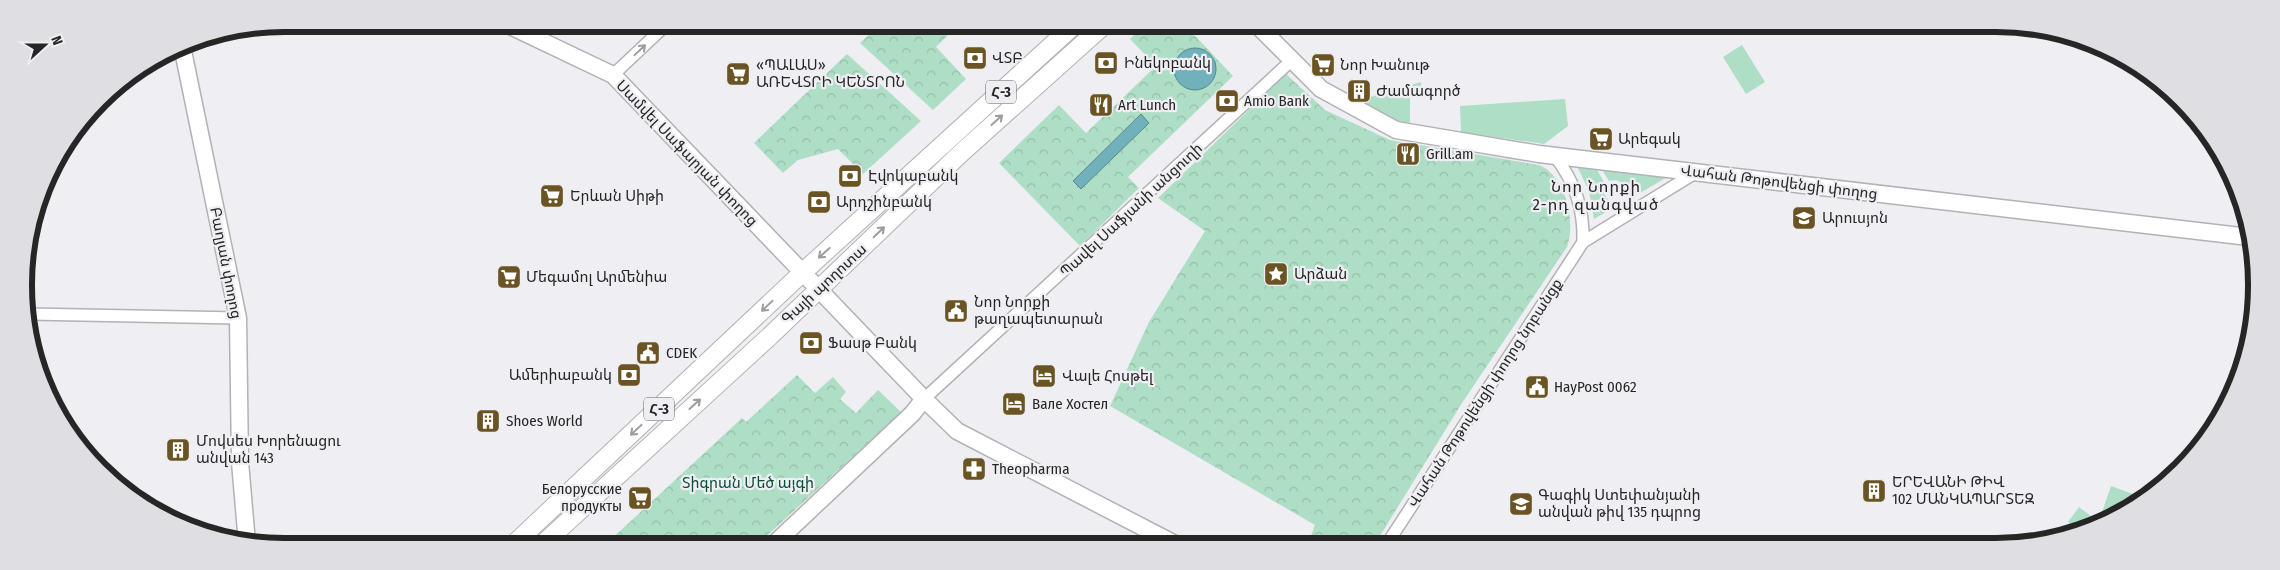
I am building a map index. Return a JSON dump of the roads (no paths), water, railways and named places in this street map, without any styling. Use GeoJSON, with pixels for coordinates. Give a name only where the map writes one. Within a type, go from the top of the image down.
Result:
{"type":"FeatureCollection","features":[{"type":"Feature","properties":{"kind":"main road","name":"Գայի պողոտա"},"geometry":{"type":"LineString","coordinates":[[520,538],[1060,32]]}},
{"type":"Feature","properties":{"kind":"main road","name":"Գայի պողոտա"},"geometry":{"type":"LineString","coordinates":[[549,538],[818,289],[960,154],[1096,32]]}},
{"type":"Feature","properties":{"kind":"street","name":"Սամվել Սաֆարյան փողոց"},"geometry":{"type":"LineString","coordinates":[[523,32],[613,75],[802,273],[957,431],[1163,538]]}},
{"type":"Feature","properties":{"kind":"street"},"geometry":{"type":"LineString","coordinates":[[613,75],[659,32]]}},
{"type":"Feature","properties":{"kind":"street","name":"Վահան Թոթովենցի փողոց"},"geometry":{"type":"LineString","coordinates":[[1264,32],[1321,89],[1396,130],[1554,155],[1695,173],[2243,236]]}},
{"type":"Feature","properties":{"kind":"street","name":"Բաղյան փողոց"},"geometry":{"type":"LineString","coordinates":[[184,54],[238,318],[240,462],[246,534]]}},
{"type":"Feature","properties":{"kind":"street","name":"Պավել Սաֆյանի անցուղի"},"geometry":{"type":"LineString","coordinates":[[924,399],[1292,60]]}},
{"type":"Feature","properties":{"kind":"street"},"geometry":{"type":"LineString","coordinates":[[1554,155],[1567,172],[1576,189],[1581,208],[1583,242]]}},
{"type":"Feature","properties":{"kind":"street","name":"Վահան Թոթովենցի փողոց նրբանցք"},"geometry":{"type":"LineString","coordinates":[[1391,538],[1583,242],[1695,173]]}},
{"type":"Feature","properties":{"kind":"street"},"geometry":{"type":"LineString","coordinates":[[35,314],[238,318]]}},
{"type":"Feature","properties":{"kind":"street"},"geometry":{"type":"LineString","coordinates":[[780,538],[917,409],[924,399]]}},
{"type":"Feature","properties":{"kind":"water"},"geometry":{"type":"Polygon","coordinates":[[[1195,48],[1210,54],[1216,69],[1210,84],[1195,90],[1180,84],[1174,69],[1180,54],[1195,48]]]}},
{"type":"Feature","properties":{"kind":"water"},"geometry":{"type":"Polygon","coordinates":[[[1141,114],[1149,123],[1081,189],[1073,181],[1141,114]]]}},
{"type":"Feature","properties":{"kind":"place","name":"ՎՏԲ"},"geometry":{"type":"Point","coordinates":[975,58]}},
{"type":"Feature","properties":{"kind":"place","name":"Ինեկոբանկ"},"geometry":{"type":"Point","coordinates":[1106,63]}},
{"type":"Feature","properties":{"kind":"place","name":"Նոր Խանութ"},"geometry":{"type":"Point","coordinates":[1323,65]}},
{"type":"Feature","properties":{"kind":"place","name":"«ՊԱԼԱՍ» ԱՌԵՎՏՐԻ ԿԵՆՏՐՈՆ"},"geometry":{"type":"Point","coordinates":[738,74]}},
{"type":"Feature","properties":{"kind":"place","name":"Ժամագործ"},"geometry":{"type":"Point","coordinates":[1359,91]}},
{"type":"Feature","properties":{"kind":"place","name":"Amio Bank"},"geometry":{"type":"Point","coordinates":[1227,101]}},
{"type":"Feature","properties":{"kind":"place","name":"Art Lunch"},"geometry":{"type":"Point","coordinates":[1101,105]}},
{"type":"Feature","properties":{"kind":"place","name":"Արեգակ"},"geometry":{"type":"Point","coordinates":[1601,139]}},
{"type":"Feature","properties":{"kind":"place","name":"Grill.am"},"geometry":{"type":"Point","coordinates":[1408,154]}},
{"type":"Feature","properties":{"kind":"place","name":"Էվոկաբանկ"},"geometry":{"type":"Point","coordinates":[850,176]}},
{"type":"Feature","properties":{"kind":"place","name":"Երևան Սիթի"},"geometry":{"type":"Point","coordinates":[552,196]}},
{"type":"Feature","properties":{"kind":"place","name":"Արդշինբանկ"},"geometry":{"type":"Point","coordinates":[819,202]}},
{"type":"Feature","properties":{"kind":"place","name":"Արուսյոն"},"geometry":{"type":"Point","coordinates":[1804,218]}},
{"type":"Feature","properties":{"kind":"place","name":"Արձան"},"geometry":{"type":"Point","coordinates":[1276,274]}},
{"type":"Feature","properties":{"kind":"place","name":"Մեգամոլ Արմենիա"},"geometry":{"type":"Point","coordinates":[509,277]}},
{"type":"Feature","properties":{"kind":"place","name":"Նոր Նորքի թաղապետարան"},"geometry":{"type":"Point","coordinates":[956,311]}},
{"type":"Feature","properties":{"kind":"place","name":"Ֆասթ Բանկ"},"geometry":{"type":"Point","coordinates":[811,343]}},
{"type":"Feature","properties":{"kind":"place","name":"CDEK"},"geometry":{"type":"Point","coordinates":[648,353]}},
{"type":"Feature","properties":{"kind":"place","name":"Ամերիաբանկ"},"geometry":{"type":"Point","coordinates":[629,375]}},
{"type":"Feature","properties":{"kind":"place","name":"Վալե Հոսթել"},"geometry":{"type":"Point","coordinates":[1044,376]}},
{"type":"Feature","properties":{"kind":"place","name":"HayPost 0062"},"geometry":{"type":"Point","coordinates":[1537,387]}},
{"type":"Feature","properties":{"kind":"place","name":"Вале Хостел"},"geometry":{"type":"Point","coordinates":[1014,404]}},
{"type":"Feature","properties":{"kind":"place","name":"Shoes World"},"geometry":{"type":"Point","coordinates":[488,421]}},
{"type":"Feature","properties":{"kind":"place","name":"Մովսես Խորենացու անվան 143"},"geometry":{"type":"Point","coordinates":[178,450]}},
{"type":"Feature","properties":{"kind":"place","name":"Theopharma"},"geometry":{"type":"Point","coordinates":[974,469]}},
{"type":"Feature","properties":{"kind":"place","name":"ԵՐԵՎԱՆԻ ԹԻՎ 102 ՄԱՆԿԱՊԱՐՏԵԶ"},"geometry":{"type":"Point","coordinates":[1874,491]}},
{"type":"Feature","properties":{"kind":"place","name":"Белорусские продукты"},"geometry":{"type":"Point","coordinates":[640,498]}},
{"type":"Feature","properties":{"kind":"place","name":"Գագիկ Ստեփանյանի անվան թիվ 135 դպրոց"},"geometry":{"type":"Point","coordinates":[1521,504]}},
{"type":"Feature","properties":{"kind":"district","name":"Նոր Նորքի 2-րդ զանգված"},"geometry":{"type":"Point","coordinates":[1596,195]}},
{"type":"Feature","properties":{"kind":"park label","name":"Տիգրան Մեծ այգի"},"geometry":{"type":"Point","coordinates":[748,483]}}]}
